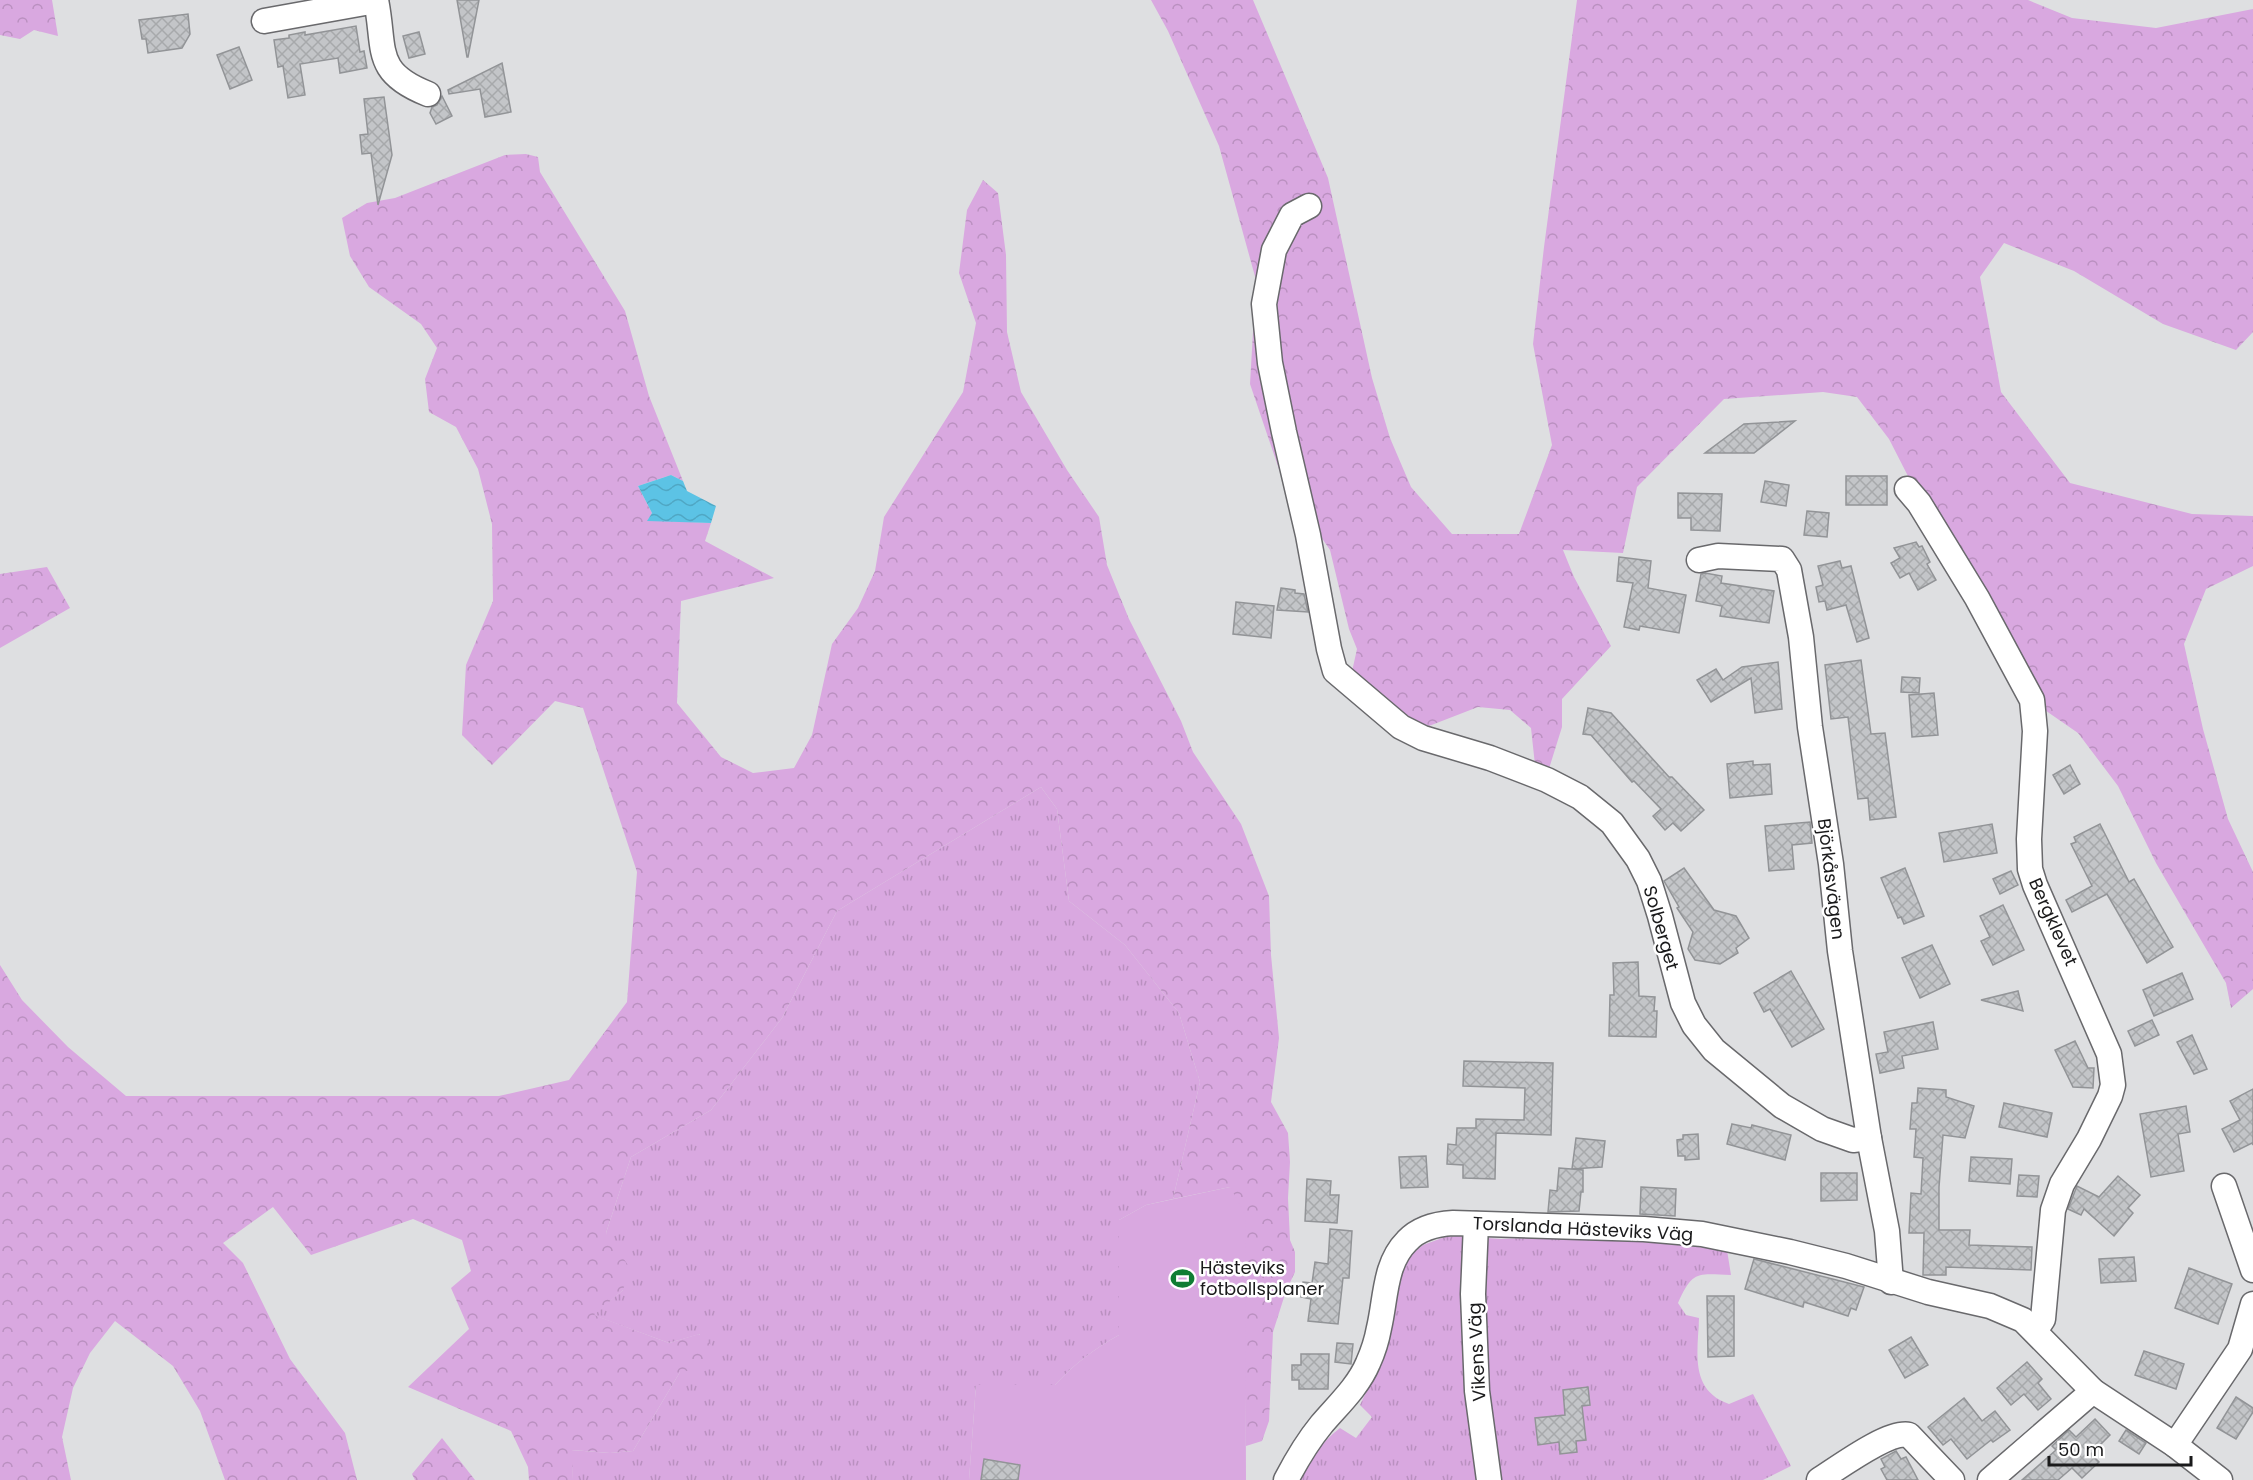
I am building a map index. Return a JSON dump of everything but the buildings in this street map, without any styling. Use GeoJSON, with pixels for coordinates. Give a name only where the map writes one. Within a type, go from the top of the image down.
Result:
{"type":"FeatureCollection","features":[{"type":"Feature","properties":{"kind":"street"},"geometry":{"type":"LineString","coordinates":[[264,21],[376,1],[384,60],[399,79],[412,88],[428,94]]}},
{"type":"Feature","properties":{"kind":"street","name":"Solberget"},"geometry":{"type":"LineString","coordinates":[[1310,206],[1292,215],[1274,250],[1264,304],[1270,363],[1335,671],[1401,727],[1423,738],[1490,758],[1547,780],[1580,797],[1612,823],[1638,859],[1649,881],[1683,1003],[1694,1025],[1714,1050],[1782,1106],[1822,1129],[1853,1140],[1869,1138]]}},
{"type":"Feature","properties":{"kind":"street","name":"Bergklevet"},"geometry":{"type":"LineString","coordinates":[[1906,489],[1919,502],[1977,598],[2032,700],[2035,731],[2029,839],[2030,869],[2104,1043],[2111,1066],[2113,1085],[2110,1096],[2089,1139],[2057,1194],[2050,1237],[2043,1319],[2035,1331]]}},
{"type":"Feature","properties":{"kind":"street","name":"Björkåsvägen"},"geometry":{"type":"LineString","coordinates":[[1699,560],[1718,556],[1782,559],[1790,570],[1831,864],[1840,951],[1869,1138],[1887,1231],[1891,1282]]}},
{"type":"Feature","properties":{"kind":"street"},"geometry":{"type":"LineString","coordinates":[[2224,1186],[2253,1270]]}},
{"type":"Feature","properties":{"kind":"street","name":"Torslanda Hästeviks Väg"},"geometry":{"type":"LineString","coordinates":[[1286,1480],[1314,1435],[1368,1365],[1394,1260],[1406,1242],[1419,1231],[1436,1224],[1644,1228],[1702,1234],[1790,1252],[1846,1266],[1891,1282],[1990,1306],[2023,1320],[2093,1391],[2175,1445],[2220,1480]]}},
{"type":"Feature","properties":{"kind":"street","name":"Vikens Väg"},"geometry":{"type":"LineString","coordinates":[[1476,1224],[1473,1294],[1477,1391],[1489,1480]]}},
{"type":"Feature","properties":{"kind":"street"},"geometry":{"type":"LineString","coordinates":[[2175,1445],[2240,1348],[2250,1329],[2253,1304]]}},
{"type":"Feature","properties":{"kind":"street"},"geometry":{"type":"LineString","coordinates":[[1990,1480],[2093,1391]]}},
{"type":"Feature","properties":{"kind":"street"},"geometry":{"type":"LineString","coordinates":[[1819,1480],[1902,1433],[1909,1435],[1952,1480]]}},
{"type":"Feature","properties":{"kind":"green space"},"geometry":{"type":"Polygon","coordinates":[[[0,0],[52,0],[58,36],[34,30],[20,39],[0,35],[0,0]]]}},
{"type":"Feature","properties":{"kind":"green space"},"geometry":{"type":"Polygon","coordinates":[[[1151,0],[1253,0],[1328,178],[1372,378],[1390,438],[1411,487],[1452,534],[1519,534],[1552,445],[1533,344],[1577,0],[2028,0],[2072,18],[2156,28],[2253,9],[2253,332],[2236,350],[2163,324],[2074,271],[2004,243],[1980,277],[2001,392],[2070,483],[2192,514],[2253,516],[2253,566],[2206,589],[2184,644],[2203,729],[2228,819],[2253,872],[2253,989],[2231,1008],[2226,983],[2156,863],[2118,786],[2078,733],[2039,706],[1889,439],[1857,397],[1823,392],[1724,399],[1637,487],[1623,553],[1563,550],[1574,577],[1611,646],[1562,699],[1562,727],[1547,775],[1535,765],[1531,728],[1510,710],[1478,707],[1429,726],[1401,715],[1349,677],[1357,649],[1349,629],[1330,550],[1283,481],[1250,384],[1256,280],[1219,146],[1168,31],[1151,0]]]}},
{"type":"Feature","properties":{"kind":"green space"},"geometry":{"type":"Polygon","coordinates":[[[526,154],[538,157],[540,172],[625,311],[649,396],[683,481],[671,475],[638,486],[652,513],[648,520],[711,523],[705,541],[774,578],[681,601],[677,703],[721,757],[753,773],[794,768],[812,735],[832,644],[858,608],[875,571],[884,517],[963,392],[976,323],[959,273],[967,210],[983,180],[998,193],[1006,255],[1007,332],[1021,392],[1067,470],[1099,517],[1107,565],[1129,619],[1181,721],[1193,752],[1241,824],[1269,896],[1271,955],[1279,1038],[1271,1102],[1288,1133],[1290,1240],[1295,1252],[1295,1272],[1286,1291],[1273,1332],[1269,1421],[1262,1441],[1246,1446],[1245,1394],[1230,1187],[1173,1199],[1200,1082],[1179,1013],[1125,945],[1069,901],[1057,809],[1041,787],[837,911],[782,1018],[711,1110],[631,1157],[606,1233],[630,1268],[623,1290],[594,1315],[669,1343],[699,1334],[712,1346],[698,1369],[680,1372],[633,1451],[610,1453],[572,1450],[573,1480],[529,1480],[528,1467],[511,1431],[408,1387],[469,1329],[451,1288],[471,1271],[462,1240],[413,1219],[311,1255],[273,1207],[223,1243],[243,1263],[290,1359],[345,1433],[357,1480],[225,1480],[200,1411],[173,1366],[115,1321],[90,1353],[73,1388],[62,1437],[71,1480],[0,1480],[0,965],[22,1000],[68,1047],[126,1096],[499,1096],[569,1080],[627,1002],[637,872],[583,708],[555,701],[492,765],[462,735],[466,665],[493,601],[492,524],[478,469],[456,427],[429,412],[425,379],[437,348],[421,324],[369,287],[350,256],[342,218],[367,203],[395,198],[505,155],[526,154]]]}},
{"type":"Feature","properties":{"kind":"green space"},"geometry":{"type":"Polygon","coordinates":[[[47,567],[70,608],[0,648],[0,574],[47,567]]]}},
{"type":"Feature","properties":{"kind":"green space"},"geometry":{"type":"Polygon","coordinates":[[[1041,787],[1057,809],[1069,901],[1125,945],[1179,1013],[1200,1082],[1173,1199],[1146,1205],[1119,1220],[1119,1335],[1085,1357],[1055,1385],[976,1385],[969,1480],[573,1480],[571,1450],[610,1453],[633,1451],[700,1334],[669,1343],[593,1315],[623,1290],[606,1233],[631,1157],[711,1110],[782,1018],[837,911],[1041,787]]]}},
{"type":"Feature","properties":{"kind":"green space","name":"Hästeviks fotbollsplaner"},"geometry":{"type":"Polygon","coordinates":[[[1230,1187],[1245,1214],[1246,1480],[969,1480],[976,1385],[1055,1385],[1085,1357],[1119,1335],[1119,1220],[1146,1205],[1230,1187]]]}},
{"type":"Feature","properties":{"kind":"green space"},"geometry":{"type":"Polygon","coordinates":[[[1445,1237],[1501,1239],[1546,1237],[1658,1243],[1727,1250],[1731,1275],[1697,1276],[1692,1279],[1678,1303],[1686,1315],[1699,1318],[1699,1368],[1707,1389],[1716,1398],[1729,1404],[1753,1394],[1791,1466],[1763,1480],[1298,1480],[1333,1433],[1340,1428],[1356,1438],[1372,1417],[1360,1405],[1381,1360],[1395,1289],[1407,1258],[1423,1245],[1445,1237]]]}},
{"type":"Feature","properties":{"kind":"green space"},"geometry":{"type":"Polygon","coordinates":[[[442,1438],[475,1480],[415,1480],[412,1474],[442,1438]]]}},
{"type":"Feature","properties":{"kind":"water"},"geometry":{"type":"Polygon","coordinates":[[[671,475],[683,481],[687,491],[716,506],[711,523],[647,521],[652,513],[638,486],[671,475]]]}},
{"type":"Feature","properties":{"kind":"place","name":"Hästeviks fotbollsplaner"},"geometry":{"type":"Point","coordinates":[1182,1278]}}]}
